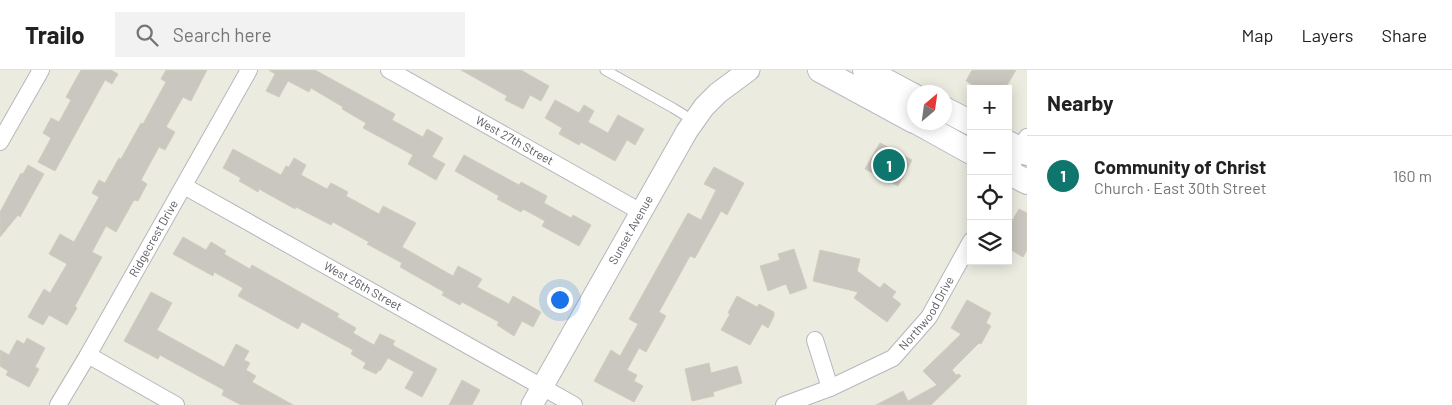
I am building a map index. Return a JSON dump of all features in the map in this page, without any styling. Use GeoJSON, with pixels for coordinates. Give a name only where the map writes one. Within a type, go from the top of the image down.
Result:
{"type":"FeatureCollection","features":[{"type":"Feature","properties":{"kind":"main road"},"geometry":{"type":"LineString","coordinates":[[820,70],[907,117]]}},
{"type":"Feature","properties":{"kind":"main road"},"geometry":{"type":"LineString","coordinates":[[866,70],[907,92]]}},
{"type":"Feature","properties":{"kind":"main road"},"geometry":{"type":"LineString","coordinates":[[952,114],[967,121]]}},
{"type":"Feature","properties":{"kind":"main road"},"geometry":{"type":"LineString","coordinates":[[931,130],[967,150]]}},
{"type":"Feature","properties":{"kind":"main road"},"geometry":{"type":"LineString","coordinates":[[1012,174],[1027,182]]}},
{"type":"Feature","properties":{"kind":"street"},"geometry":{"type":"LineString","coordinates":[[0,142],[41,70]]}},
{"type":"Feature","properties":{"kind":"street","name":"Ridgecrest Drive"},"geometry":{"type":"LineString","coordinates":[[58,405],[249,70]]}},
{"type":"Feature","properties":{"kind":"street","name":"West 27th Street"},"geometry":{"type":"LineString","coordinates":[[388,70],[640,212]]}},
{"type":"Feature","properties":{"kind":"street","name":"Sunset Avenue"},"geometry":{"type":"LineString","coordinates":[[537,396],[640,212],[694,121],[718,93],[749,70]]}},
{"type":"Feature","properties":{"kind":"street"},"geometry":{"type":"LineString","coordinates":[[1012,164],[1021,145]]}},
{"type":"Feature","properties":{"kind":"street","name":"West 26th Street"},"geometry":{"type":"LineString","coordinates":[[184,186],[537,396]]}},
{"type":"Feature","properties":{"kind":"street","name":"Northwood Drive"},"geometry":{"type":"LineString","coordinates":[[784,405],[830,388],[893,358],[929,317],[967,247]]}},
{"type":"Feature","properties":{"kind":"street"},"geometry":{"type":"LineString","coordinates":[[815,340],[830,388]]}},
{"type":"Feature","properties":{"kind":"street"},"geometry":{"type":"LineString","coordinates":[[88,355],[176,405]]}},
{"type":"Feature","properties":{"kind":"street"},"geometry":{"type":"LineString","coordinates":[[537,396],[574,405]]}},
{"type":"Feature","properties":{"kind":"lane"},"geometry":{"type":"LineString","coordinates":[[605,70],[694,121]]}},
{"type":"Feature","properties":{"kind":"building"},"geometry":{"type":"Polygon","coordinates":[[[81,70],[111,70],[118,74],[112,84],[105,80],[55,171],[38,162],[51,138],[43,133],[51,118],[59,122],[71,100],[66,97],[81,70]]]}},
{"type":"Feature","properties":{"kind":"building"},"geometry":{"type":"Polygon","coordinates":[[[166,70],[207,70],[191,101],[183,97],[166,127],[175,132],[165,150],[159,147],[141,180],[147,184],[138,201],[134,200],[116,232],[106,226],[92,252],[102,257],[75,306],[77,308],[67,325],[49,315],[43,325],[28,317],[44,289],[50,293],[67,264],[49,254],[60,234],[74,242],[99,197],[92,193],[99,180],[105,183],[141,123],[143,124],[166,82],[161,79],[166,70]]]}},
{"type":"Feature","properties":{"kind":"building"},"geometry":{"type":"Polygon","coordinates":[[[269,70],[315,70],[395,114],[392,120],[423,137],[427,129],[443,138],[432,157],[445,164],[436,180],[408,164],[413,155],[363,128],[366,123],[311,88],[309,92],[288,81],[279,97],[266,91],[275,74],[269,70]]]}},
{"type":"Feature","properties":{"kind":"building"},"geometry":{"type":"Polygon","coordinates":[[[461,70],[521,70],[549,86],[541,101],[530,95],[523,109],[505,100],[507,96],[461,70]]]}},
{"type":"Feature","properties":{"kind":"building"},"geometry":{"type":"Polygon","coordinates":[[[972,70],[1016,70],[1007,85],[972,85],[966,81],[972,70]]]}},
{"type":"Feature","properties":{"kind":"building"},"geometry":{"type":"Polygon","coordinates":[[[555,100],[579,113],[584,105],[594,111],[588,122],[608,133],[618,115],[644,129],[635,145],[627,140],[615,161],[581,142],[579,145],[559,134],[562,128],[545,118],[555,100]]]}},
{"type":"Feature","properties":{"kind":"building"},"geometry":{"type":"Polygon","coordinates":[[[880,143],[912,160],[898,186],[865,169],[880,143]]]}},
{"type":"Feature","properties":{"kind":"building"},"geometry":{"type":"Polygon","coordinates":[[[233,149],[281,175],[294,158],[306,165],[301,175],[327,189],[331,183],[348,192],[346,196],[379,214],[383,206],[416,223],[402,247],[453,276],[458,266],[482,279],[477,287],[509,304],[513,296],[541,312],[533,327],[522,321],[514,336],[497,325],[499,322],[462,302],[460,305],[442,295],[444,292],[400,267],[402,263],[367,244],[369,242],[333,222],[331,225],[296,207],[295,209],[259,189],[258,192],[239,181],[241,178],[223,168],[233,149]]]}},
{"type":"Feature","properties":{"kind":"building"},"geometry":{"type":"Polygon","coordinates":[[[464,155],[519,185],[521,182],[547,196],[544,203],[571,218],[573,215],[591,225],[579,246],[542,226],[545,221],[523,209],[521,212],[497,199],[499,196],[455,171],[464,155]]]}},
{"type":"Feature","properties":{"kind":"building"},"geometry":{"type":"Polygon","coordinates":[[[28,165],[44,174],[20,217],[18,215],[0,237],[0,212],[21,173],[23,174],[28,165]]]}},
{"type":"Feature","properties":{"kind":"building"},"geometry":{"type":"Polygon","coordinates":[[[714,167],[744,183],[727,215],[721,211],[695,258],[690,256],[659,312],[666,316],[646,352],[639,348],[627,370],[637,375],[634,381],[643,386],[634,402],[594,381],[611,350],[620,356],[638,324],[629,319],[688,213],[701,220],[716,190],[704,184],[714,167]]]}},
{"type":"Feature","properties":{"kind":"building"},"geometry":{"type":"Polygon","coordinates":[[[1019,209],[1027,213],[1027,250],[1023,257],[1012,250],[1012,221],[1019,209]]]}},
{"type":"Feature","properties":{"kind":"building"},"geometry":{"type":"Polygon","coordinates":[[[183,237],[206,250],[211,242],[226,251],[224,254],[250,269],[252,265],[339,314],[337,317],[356,328],[353,333],[374,345],[380,334],[395,341],[394,346],[437,369],[422,397],[405,388],[414,372],[388,358],[376,374],[363,368],[366,363],[351,354],[353,350],[302,322],[298,329],[238,296],[243,288],[214,272],[213,276],[173,254],[183,237]]]}},
{"type":"Feature","properties":{"kind":"building"},"geometry":{"type":"Polygon","coordinates":[[[794,249],[807,288],[790,294],[786,284],[768,291],[760,266],[780,260],[778,254],[794,249]]]}},
{"type":"Feature","properties":{"kind":"building"},"geometry":{"type":"Polygon","coordinates":[[[820,250],[860,259],[857,271],[880,288],[884,283],[896,292],[892,297],[901,304],[887,322],[854,298],[858,292],[813,281],[820,250]]]}},
{"type":"Feature","properties":{"kind":"building"},"geometry":{"type":"Polygon","coordinates":[[[151,292],[172,303],[157,330],[224,367],[236,344],[249,351],[244,360],[250,363],[246,370],[256,376],[252,382],[293,405],[241,405],[222,395],[224,390],[160,355],[158,359],[124,341],[151,292]]]}},
{"type":"Feature","properties":{"kind":"building"},"geometry":{"type":"Polygon","coordinates":[[[737,296],[757,307],[759,304],[774,312],[768,328],[762,324],[750,345],[721,330],[737,296]]]}},
{"type":"Feature","properties":{"kind":"building"},"geometry":{"type":"Polygon","coordinates":[[[967,300],[991,313],[986,323],[991,326],[981,344],[979,343],[952,370],[956,375],[959,374],[961,376],[931,405],[876,405],[903,391],[908,401],[937,385],[923,371],[961,334],[951,328],[967,300]]]}},
{"type":"Feature","properties":{"kind":"building"},"geometry":{"type":"Polygon","coordinates":[[[27,338],[45,348],[35,367],[39,369],[29,387],[6,375],[8,371],[0,366],[0,350],[9,355],[17,340],[24,344],[27,338]]]}},
{"type":"Feature","properties":{"kind":"building"},"geometry":{"type":"Polygon","coordinates":[[[709,363],[711,373],[737,366],[742,383],[713,392],[714,396],[692,401],[685,369],[709,363]]]}},
{"type":"Feature","properties":{"kind":"building"},"geometry":{"type":"Polygon","coordinates":[[[462,380],[480,390],[472,405],[449,405],[462,380]]]}},
{"type":"Feature","properties":{"kind":"place","name":"Community of Christ"},"geometry":{"type":"Point","coordinates":[889,165]}}]}
